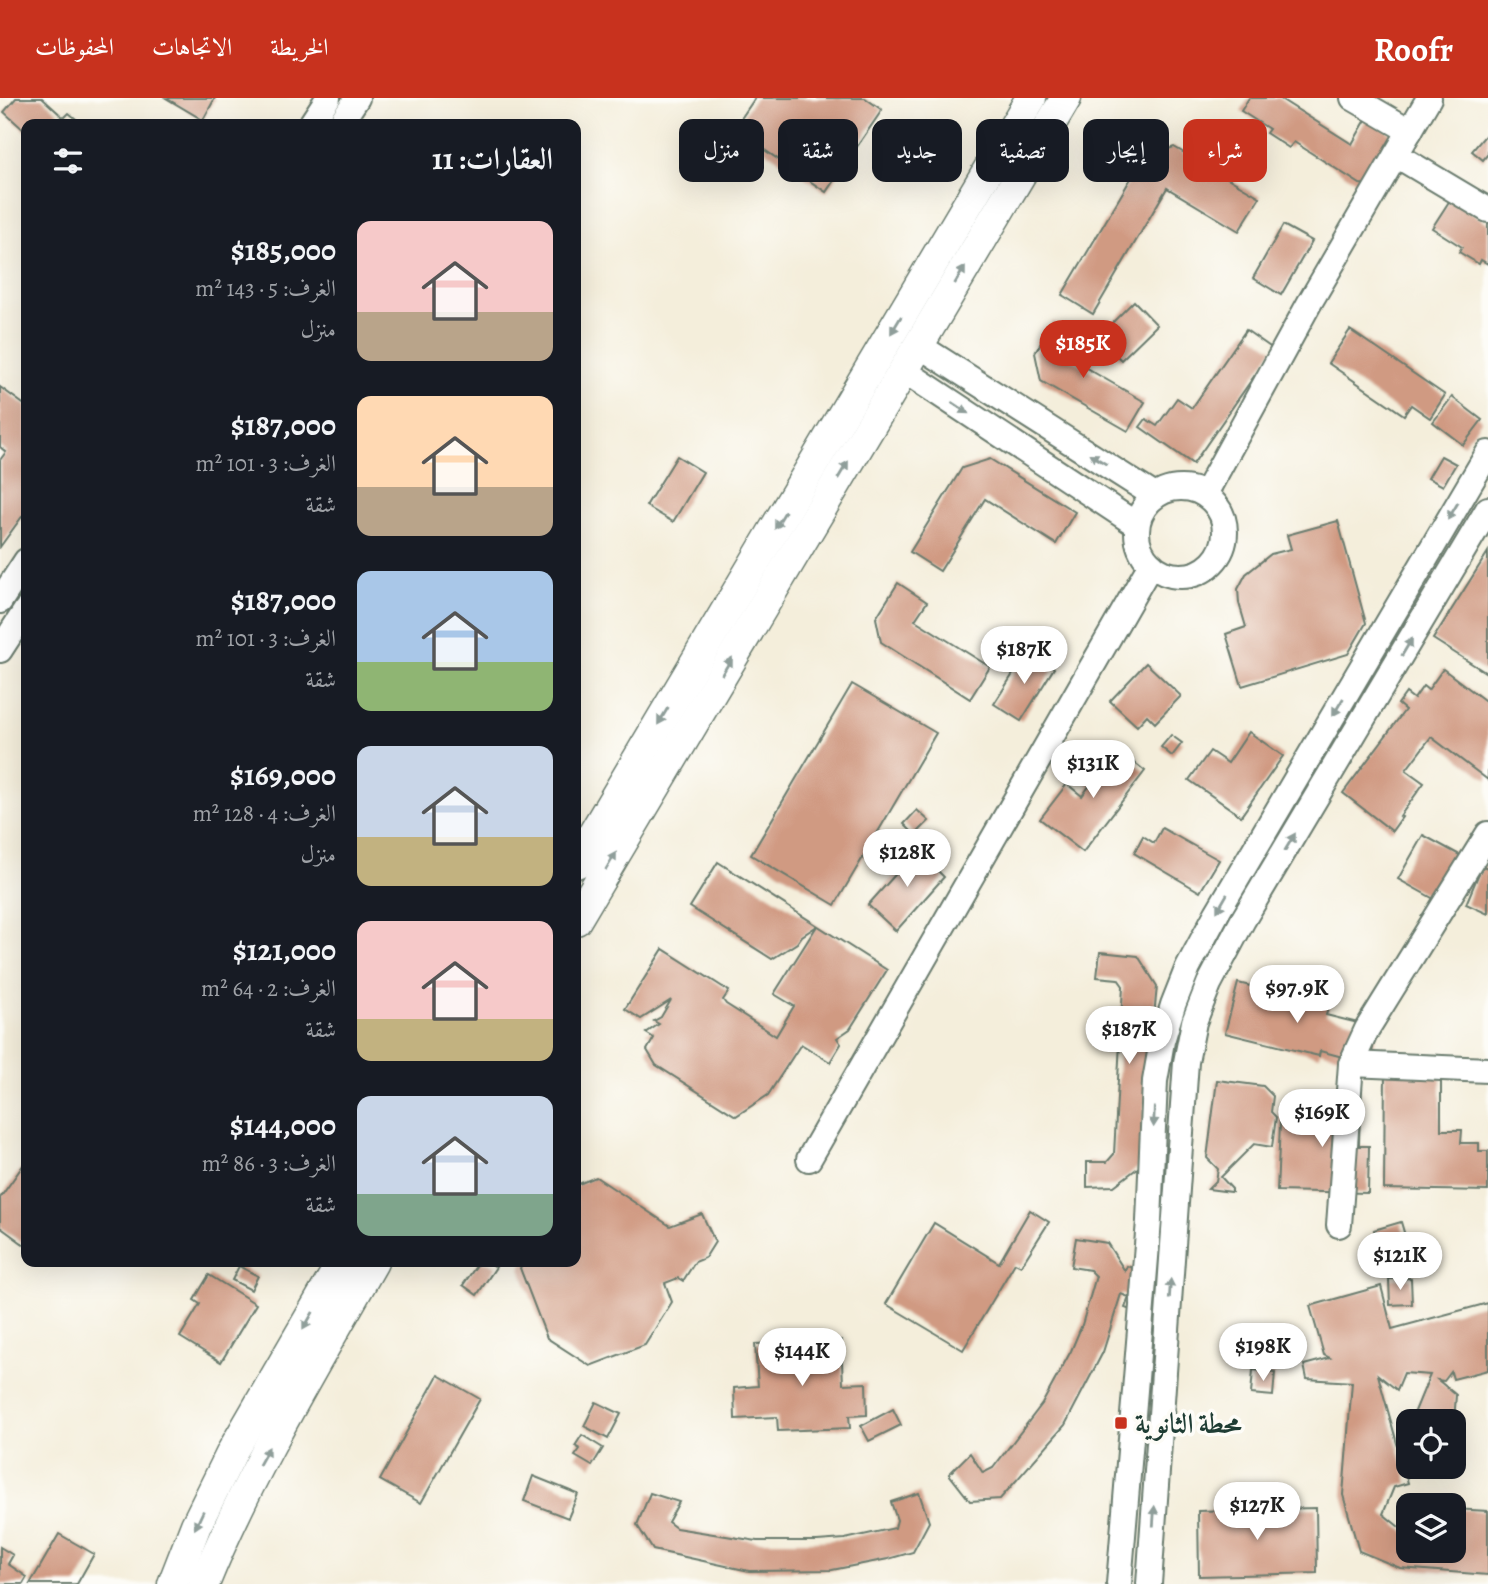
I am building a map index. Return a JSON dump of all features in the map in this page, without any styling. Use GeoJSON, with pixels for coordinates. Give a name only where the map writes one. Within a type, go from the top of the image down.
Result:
{"type":"FeatureCollection","features":[{"type":"Feature","properties":{"kind":"main road"},"geometry":{"type":"LineString","coordinates":[[581,855],[1031,98]]}},
{"type":"Feature","properties":{"kind":"main road"},"geometry":{"type":"LineString","coordinates":[[581,912],[1066,98]]}},
{"type":"Feature","properties":{"kind":"main road"},"geometry":{"type":"LineString","coordinates":[[173,1584],[196,1525],[233,1450],[339,1267]]}},
{"type":"Feature","properties":{"kind":"main road"},"geometry":{"type":"LineString","coordinates":[[204,1584],[228,1526],[260,1462],[370,1267]]}},
{"type":"Feature","properties":{"kind":"street"},"geometry":{"type":"LineString","coordinates":[[314,119],[328,98]]}},
{"type":"Feature","properties":{"kind":"street"},"geometry":{"type":"LineString","coordinates":[[343,119],[357,98]]}},
{"type":"Feature","properties":{"kind":"street"},"geometry":{"type":"LineString","coordinates":[[1353,98],[1410,131]]}},
{"type":"Feature","properties":{"kind":"street"},"geometry":{"type":"LineString","coordinates":[[1205,494],[1310,302],[1429,98]]}},
{"type":"Feature","properties":{"kind":"street"},"geometry":{"type":"LineString","coordinates":[[1396,155],[1488,210]]}},
{"type":"Feature","properties":{"kind":"street"},"geometry":{"type":"LineString","coordinates":[[911,358],[1156,496]]}},
{"type":"Feature","properties":{"kind":"street"},"geometry":{"type":"LineString","coordinates":[[911,358],[1137,525]]}},
{"type":"Feature","properties":{"kind":"street"},"geometry":{"type":"LineString","coordinates":[[1119,1584],[1149,1221],[1155,1081],[1172,1005],[1188,967],[1217,913],[1488,453]]}},
{"type":"Feature","properties":{"kind":"street"},"geometry":{"type":"LineString","coordinates":[[1180,487],[1205,494],[1216,504],[1224,524],[1224,546],[1217,559],[1206,569],[1192,575],[1163,573],[1142,553],[1137,539],[1140,513],[1167,489],[1180,487]]}},
{"type":"Feature","properties":{"kind":"street"},"geometry":{"type":"LineString","coordinates":[[1149,1584],[1186,1062],[1194,1022],[1209,984],[1243,920],[1488,509]]}},
{"type":"Feature","properties":{"kind":"street"},"geometry":{"type":"LineString","coordinates":[[809,1160],[1151,564]]}},
{"type":"Feature","properties":{"kind":"street"},"geometry":{"type":"LineString","coordinates":[[0,601],[21,569]]}},
{"type":"Feature","properties":{"kind":"street"},"geometry":{"type":"LineString","coordinates":[[0,650],[21,618]]}},
{"type":"Feature","properties":{"kind":"street"},"geometry":{"type":"LineString","coordinates":[[1339,1225],[1351,1064],[1367,1029],[1488,834]]}},
{"type":"Feature","properties":{"kind":"street"},"geometry":{"type":"LineString","coordinates":[[1351,1064],[1488,1070]]}},
{"type":"Feature","properties":{"kind":"building"},"geometry":{"type":"Polygon","coordinates":[[[16,98],[42,98],[64,118],[69,113],[76,119],[21,119],[21,127],[4,112],[16,98]]]}},
{"type":"Feature","properties":{"kind":"building"},"geometry":{"type":"Polygon","coordinates":[[[166,98],[215,98],[201,119],[166,98]]]}},
{"type":"Feature","properties":{"kind":"building"},"geometry":{"type":"Polygon","coordinates":[[[755,98],[865,98],[882,110],[876,119],[872,119],[872,125],[858,145],[858,119],[778,119],[778,159],[764,150],[764,119],[741,119],[755,98]]]}},
{"type":"Feature","properties":{"kind":"building"},"geometry":{"type":"Polygon","coordinates":[[[1249,98],[1279,98],[1352,144],[1367,118],[1400,139],[1371,185],[1360,184],[1294,142],[1289,148],[1267,134],[1267,119],[1253,119],[1241,111],[1249,98]]]}},
{"type":"Feature","properties":{"kind":"building"},"geometry":{"type":"Polygon","coordinates":[[[1488,132],[1488,154],[1483,160],[1472,151],[1488,132]]]}},
{"type":"Feature","properties":{"kind":"building"},"geometry":{"type":"Polygon","coordinates":[[[1174,147],[1183,152],[1183,182],[1234,182],[1260,197],[1239,231],[1167,188],[1093,314],[1062,295],[1129,182],[1169,182],[1169,149],[1174,147]]]}},
{"type":"Feature","properties":{"kind":"building"},"geometry":{"type":"Polygon","coordinates":[[[811,182],[833,182],[826,192],[811,182]]]}},
{"type":"Feature","properties":{"kind":"building"},"geometry":{"type":"Polygon","coordinates":[[[1450,200],[1488,223],[1488,264],[1481,260],[1479,264],[1459,252],[1462,247],[1432,228],[1450,200]]]}},
{"type":"Feature","properties":{"kind":"building"},"geometry":{"type":"Polygon","coordinates":[[[1283,225],[1312,241],[1281,295],[1253,278],[1283,225]]]}},
{"type":"Feature","properties":{"kind":"building"},"geometry":{"type":"Polygon","coordinates":[[[1134,301],[1157,325],[1121,360],[1098,337],[1134,301]]]}},
{"type":"Feature","properties":{"kind":"building"},"geometry":{"type":"Polygon","coordinates":[[[1053,322],[1081,338],[1069,358],[1145,402],[1128,431],[1041,381],[1035,353],[1053,322]]]}},
{"type":"Feature","properties":{"kind":"building"},"geometry":{"type":"Polygon","coordinates":[[[1246,330],[1273,349],[1193,464],[1140,427],[1146,419],[1157,426],[1177,398],[1192,408],[1246,330]]]}},
{"type":"Feature","properties":{"kind":"building"},"geometry":{"type":"Polygon","coordinates":[[[1350,330],[1445,395],[1430,418],[1411,405],[1404,415],[1328,363],[1350,330]]]}},
{"type":"Feature","properties":{"kind":"building"},"geometry":{"type":"Polygon","coordinates":[[[0,387],[21,402],[21,518],[0,547],[0,460],[6,452],[0,447],[0,387]]]}},
{"type":"Feature","properties":{"kind":"building"},"geometry":{"type":"Polygon","coordinates":[[[1452,397],[1482,420],[1463,445],[1433,422],[1452,397]]]}},
{"type":"Feature","properties":{"kind":"building"},"geometry":{"type":"Polygon","coordinates":[[[677,456],[703,472],[673,522],[646,506],[677,456]]]}},
{"type":"Feature","properties":{"kind":"building"},"geometry":{"type":"Polygon","coordinates":[[[1441,456],[1456,464],[1443,486],[1428,478],[1441,456]]]}},
{"type":"Feature","properties":{"kind":"building"},"geometry":{"type":"Polygon","coordinates":[[[990,459],[1075,512],[1056,544],[985,499],[940,571],[910,552],[962,468],[990,459]]]}},
{"type":"Feature","properties":{"kind":"building"},"geometry":{"type":"Polygon","coordinates":[[[1338,521],[1366,623],[1348,654],[1242,686],[1226,634],[1246,627],[1238,589],[1246,574],[1271,554],[1291,549],[1287,535],[1338,521]]]}},
{"type":"Feature","properties":{"kind":"building"},"geometry":{"type":"Polygon","coordinates":[[[1488,552],[1488,674],[1433,639],[1488,552]]]}},
{"type":"Feature","properties":{"kind":"building"},"geometry":{"type":"Polygon","coordinates":[[[898,583],[927,602],[915,620],[990,667],[970,699],[881,642],[876,618],[898,583]]]}},
{"type":"Feature","properties":{"kind":"building"},"geometry":{"type":"Polygon","coordinates":[[[1027,652],[1054,668],[1021,721],[994,704],[1027,652]]]}},
{"type":"Feature","properties":{"kind":"building"},"geometry":{"type":"Polygon","coordinates":[[[1146,663],[1181,696],[1155,723],[1147,715],[1137,726],[1110,701],[1146,663]]]}},
{"type":"Feature","properties":{"kind":"building"},"geometry":{"type":"Polygon","coordinates":[[[1443,669],[1488,703],[1488,780],[1431,737],[1406,770],[1424,783],[1392,831],[1343,793],[1405,710],[1398,704],[1406,693],[1414,699],[1423,686],[1428,690],[1443,669]]]}},
{"type":"Feature","properties":{"kind":"building"},"geometry":{"type":"Polygon","coordinates":[[[852,684],[936,733],[835,905],[751,855],[852,684]]]}},
{"type":"Feature","properties":{"kind":"building"},"geometry":{"type":"Polygon","coordinates":[[[1249,732],[1283,756],[1241,816],[1189,780],[1210,751],[1228,763],[1249,732]]]}},
{"type":"Feature","properties":{"kind":"building"},"geometry":{"type":"Polygon","coordinates":[[[1171,735],[1182,743],[1172,756],[1161,747],[1171,735]]]}},
{"type":"Feature","properties":{"kind":"building"},"geometry":{"type":"Polygon","coordinates":[[[1113,746],[1145,771],[1083,852],[1040,819],[1067,784],[1082,796],[1090,785],[1086,782],[1113,746]]]}},
{"type":"Feature","properties":{"kind":"building"},"geometry":{"type":"Polygon","coordinates":[[[917,810],[929,821],[915,835],[904,824],[917,810]]]}},
{"type":"Feature","properties":{"kind":"building"},"geometry":{"type":"Polygon","coordinates":[[[1162,828],[1219,860],[1200,892],[1134,853],[1143,836],[1154,843],[1162,828]]]}},
{"type":"Feature","properties":{"kind":"building"},"geometry":{"type":"Polygon","coordinates":[[[1423,835],[1467,859],[1443,904],[1398,879],[1423,835]]]}},
{"type":"Feature","properties":{"kind":"building"},"geometry":{"type":"Polygon","coordinates":[[[920,847],[939,864],[935,868],[944,877],[896,931],[868,905],[920,847]]]}},
{"type":"Feature","properties":{"kind":"building"},"geometry":{"type":"Polygon","coordinates":[[[718,862],[887,970],[850,1029],[837,1038],[841,1044],[830,1062],[801,1044],[768,1095],[736,1116],[656,1065],[647,1050],[654,1038],[646,1033],[659,1024],[654,1021],[661,1017],[671,1000],[641,1019],[625,1009],[663,949],[729,991],[723,1000],[726,1004],[776,1036],[794,1006],[774,994],[817,926],[772,959],[690,907],[718,862]]]}},
{"type":"Feature","properties":{"kind":"building"},"geometry":{"type":"Polygon","coordinates":[[[1482,866],[1488,868],[1488,914],[1466,904],[1482,866]]]}},
{"type":"Feature","properties":{"kind":"building"},"geometry":{"type":"Polygon","coordinates":[[[1100,952],[1138,956],[1157,986],[1139,1167],[1114,1186],[1087,1187],[1087,1162],[1107,1162],[1114,1154],[1123,986],[1118,979],[1097,977],[1100,952]]]}},
{"type":"Feature","properties":{"kind":"building"},"geometry":{"type":"Polygon","coordinates":[[[1238,983],[1329,1005],[1326,1015],[1378,1028],[1369,1064],[1320,1051],[1319,1056],[1225,1033],[1238,983]]]}},
{"type":"Feature","properties":{"kind":"building"},"geometry":{"type":"Polygon","coordinates":[[[1385,1069],[1441,1075],[1441,1130],[1462,1130],[1461,1143],[1479,1143],[1479,1151],[1488,1151],[1488,1191],[1384,1189],[1385,1069]]]}},
{"type":"Feature","properties":{"kind":"building"},"geometry":{"type":"Polygon","coordinates":[[[1217,1080],[1263,1086],[1273,1096],[1271,1112],[1276,1117],[1272,1147],[1254,1144],[1221,1177],[1232,1192],[1208,1189],[1216,1181],[1218,1169],[1207,1158],[1217,1080]]]}},
{"type":"Feature","properties":{"kind":"building"},"geometry":{"type":"Polygon","coordinates":[[[1281,1102],[1360,1103],[1359,1146],[1369,1146],[1368,1193],[1277,1191],[1281,1102]]]}},
{"type":"Feature","properties":{"kind":"building"},"geometry":{"type":"Polygon","coordinates":[[[21,1168],[21,1242],[0,1227],[0,1198],[21,1168]]]}},
{"type":"Feature","properties":{"kind":"building"},"geometry":{"type":"Polygon","coordinates":[[[596,1177],[670,1226],[702,1214],[715,1242],[705,1258],[695,1262],[683,1281],[678,1278],[665,1283],[672,1302],[645,1345],[590,1366],[547,1338],[520,1268],[581,1267],[581,1183],[596,1177]]]}},
{"type":"Feature","properties":{"kind":"building"},"geometry":{"type":"Polygon","coordinates":[[[1030,1210],[1049,1222],[1021,1266],[1015,1263],[963,1350],[886,1304],[934,1223],[999,1263],[1030,1210]]]}},
{"type":"Feature","properties":{"kind":"building"},"geometry":{"type":"Polygon","coordinates":[[[1401,1222],[1408,1246],[1381,1254],[1374,1230],[1401,1222]]]}},
{"type":"Feature","properties":{"kind":"building"},"geometry":{"type":"Polygon","coordinates":[[[1076,1238],[1107,1243],[1125,1271],[1127,1266],[1146,1272],[1141,1314],[1125,1308],[1129,1297],[1121,1294],[1103,1352],[1065,1425],[1000,1499],[970,1501],[949,1474],[970,1453],[983,1473],[993,1468],[1042,1404],[1082,1325],[1096,1276],[1090,1270],[1071,1267],[1076,1238]]]}},
{"type":"Feature","properties":{"kind":"building"},"geometry":{"type":"Polygon","coordinates":[[[238,1267],[258,1276],[251,1290],[232,1280],[238,1267]]]}},
{"type":"Feature","properties":{"kind":"building"},"geometry":{"type":"Polygon","coordinates":[[[476,1267],[496,1267],[477,1295],[463,1285],[476,1267]]]}},
{"type":"Feature","properties":{"kind":"building"},"geometry":{"type":"Polygon","coordinates":[[[209,1275],[256,1304],[221,1362],[180,1337],[200,1304],[194,1300],[209,1275]]]}},
{"type":"Feature","properties":{"kind":"building"},"geometry":{"type":"Polygon","coordinates":[[[1411,1278],[1412,1304],[1390,1305],[1389,1279],[1411,1278]]]}},
{"type":"Feature","properties":{"kind":"building"},"geometry":{"type":"Polygon","coordinates":[[[1381,1286],[1392,1329],[1488,1303],[1488,1370],[1453,1379],[1451,1372],[1444,1381],[1438,1380],[1456,1395],[1455,1409],[1416,1409],[1430,1375],[1404,1373],[1397,1390],[1378,1375],[1396,1440],[1396,1479],[1407,1479],[1408,1483],[1394,1487],[1383,1514],[1396,1524],[1396,1563],[1466,1563],[1466,1510],[1488,1511],[1488,1575],[1400,1568],[1359,1551],[1343,1495],[1352,1382],[1307,1379],[1304,1365],[1330,1358],[1324,1355],[1310,1306],[1381,1286]]]}},
{"type":"Feature","properties":{"kind":"building"},"geometry":{"type":"Polygon","coordinates":[[[841,1340],[843,1384],[866,1383],[867,1415],[849,1416],[850,1428],[778,1431],[777,1417],[735,1419],[734,1388],[758,1386],[755,1344],[841,1340]]]}},
{"type":"Feature","properties":{"kind":"building"},"geometry":{"type":"Polygon","coordinates":[[[1253,1370],[1275,1372],[1273,1396],[1251,1394],[1253,1370]]]}},
{"type":"Feature","properties":{"kind":"building"},"geometry":{"type":"Polygon","coordinates":[[[438,1375],[480,1399],[421,1503],[380,1480],[438,1375]]]}},
{"type":"Feature","properties":{"kind":"building"},"geometry":{"type":"Polygon","coordinates":[[[596,1402],[621,1414],[608,1439],[584,1426],[596,1402]]]}},
{"type":"Feature","properties":{"kind":"building"},"geometry":{"type":"Polygon","coordinates":[[[893,1409],[901,1425],[869,1441],[861,1426],[893,1409]]]}},
{"type":"Feature","properties":{"kind":"building"},"geometry":{"type":"Polygon","coordinates":[[[582,1435],[603,1448],[592,1466],[575,1456],[580,1449],[575,1446],[582,1435]]]}},
{"type":"Feature","properties":{"kind":"building"},"geometry":{"type":"Polygon","coordinates":[[[533,1476],[578,1494],[568,1518],[524,1501],[533,1476]]]}},
{"type":"Feature","properties":{"kind":"building"},"geometry":{"type":"Polygon","coordinates":[[[650,1493],[679,1502],[668,1522],[676,1528],[757,1541],[845,1539],[895,1528],[897,1520],[891,1502],[919,1493],[929,1522],[913,1552],[888,1559],[832,1570],[749,1571],[653,1550],[637,1525],[650,1493]]]}},
{"type":"Feature","properties":{"kind":"building"},"geometry":{"type":"Polygon","coordinates":[[[1316,1508],[1317,1573],[1199,1576],[1198,1511],[1316,1508]]]}},
{"type":"Feature","properties":{"kind":"building"},"geometry":{"type":"Polygon","coordinates":[[[59,1534],[94,1554],[77,1584],[30,1584],[59,1534]]]}},
{"type":"Feature","properties":{"kind":"building"},"geometry":{"type":"Polygon","coordinates":[[[0,1547],[13,1555],[8,1564],[27,1577],[23,1584],[0,1584],[0,1547]]]}},
{"type":"Feature","properties":{"kind":"place","name":"محطة الثانوية"},"geometry":{"type":"Point","coordinates":[1121,1423]}}]}
